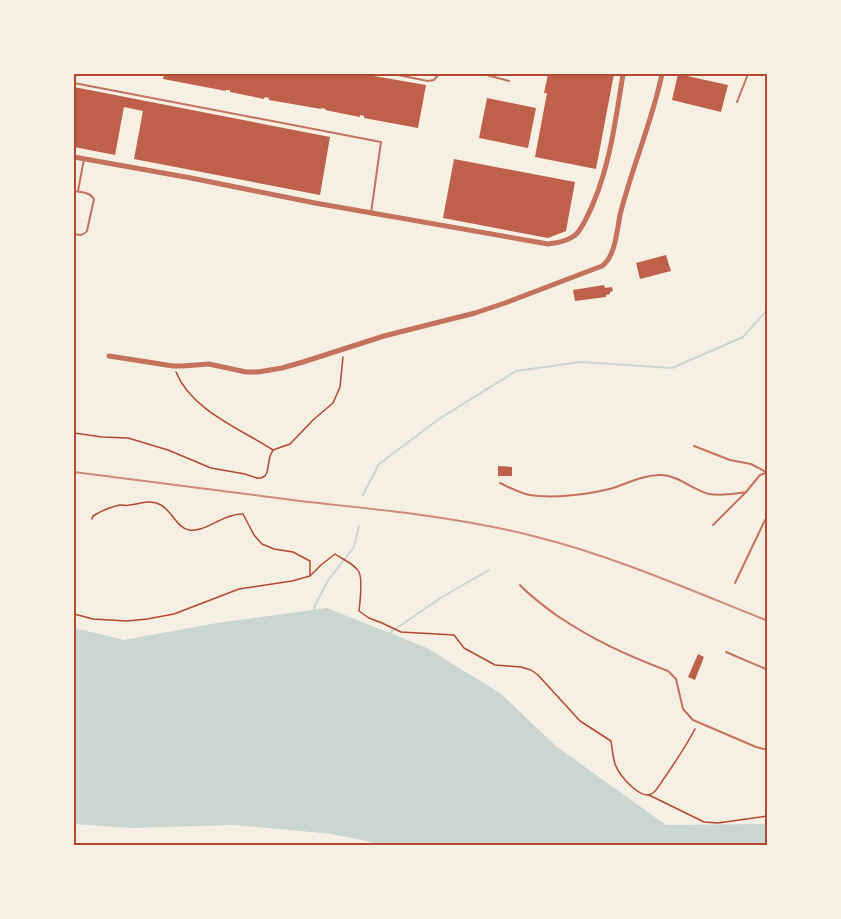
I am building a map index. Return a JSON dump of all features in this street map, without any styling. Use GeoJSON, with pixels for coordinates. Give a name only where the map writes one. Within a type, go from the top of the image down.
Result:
{"type":"FeatureCollection","features":[{"type":"Feature","properties":{"kind":"street"},"geometry":{"type":"LineString","coordinates":[[74,157],[444,227],[556,244],[579,232],[598,192],[607,165],[623,74]]}},
{"type":"Feature","properties":{"kind":"street"},"geometry":{"type":"LineString","coordinates":[[110,356],[173,366],[209,364],[246,372],[258,372],[303,362],[384,336],[475,313],[605,264],[611,256],[624,199],[656,103],[662,74]]}},
{"type":"Feature","properties":{"kind":"lane"},"geometry":{"type":"LineString","coordinates":[[393,74],[428,81],[434,80],[439,74]]}},
{"type":"Feature","properties":{"kind":"lane"},"geometry":{"type":"LineString","coordinates":[[483,74],[509,81]]}},
{"type":"Feature","properties":{"kind":"lane"},"geometry":{"type":"LineString","coordinates":[[737,102],[748,74],[742,74]]}},
{"type":"Feature","properties":{"kind":"lane"},"geometry":{"type":"LineString","coordinates":[[74,83],[381,142],[371,213]]}},
{"type":"Feature","properties":{"kind":"lane"},"geometry":{"type":"LineString","coordinates":[[78,192],[84,159]]}},
{"type":"Feature","properties":{"kind":"lane"},"geometry":{"type":"LineString","coordinates":[[74,191],[88,193],[94,199],[87,231],[81,235],[74,234]]}},
{"type":"Feature","properties":{"kind":"lane"},"geometry":{"type":"LineString","coordinates":[[693,447],[730,460],[751,464],[766,472],[756,479],[713,525]]}},
{"type":"Feature","properties":{"kind":"lane"},"geometry":{"type":"LineString","coordinates":[[500,483],[521,493],[568,495],[607,490],[650,476],[662,475],[708,494],[730,495],[746,492]]}},
{"type":"Feature","properties":{"kind":"lane"},"geometry":{"type":"LineString","coordinates":[[735,583],[768,518]]}},
{"type":"Feature","properties":{"kind":"lane"},"geometry":{"type":"LineString","coordinates":[[520,585],[536,600],[598,642],[672,674],[678,684],[687,715],[698,722],[768,750]]}},
{"type":"Feature","properties":{"kind":"lane"},"geometry":{"type":"LineString","coordinates":[[726,652],[768,670]]}},
{"type":"Feature","properties":{"kind":"path"},"geometry":{"type":"LineString","coordinates":[[74,433],[128,438],[168,450],[211,468],[261,478],[267,472],[273,450],[292,443],[333,403],[340,387],[342,349]]}},
{"type":"Feature","properties":{"kind":"path"},"geometry":{"type":"LineString","coordinates":[[173,366],[182,386],[200,404],[273,450]]}},
{"type":"Feature","properties":{"kind":"path"},"geometry":{"type":"LineString","coordinates":[[92,519],[93,516],[103,511],[146,501],[161,505],[190,531],[204,528],[235,513],[243,514],[254,535],[262,544],[274,549],[293,552],[310,561],[310,576]]}},
{"type":"Feature","properties":{"kind":"path"},"geometry":{"type":"LineString","coordinates":[[74,614],[108,621],[147,619],[174,614],[239,589],[310,576],[335,554],[359,572],[361,588],[359,611],[369,618],[401,632],[454,635],[464,648],[495,665],[521,667],[538,675],[580,721],[611,741],[617,768],[638,792],[704,822],[718,824],[768,816]]}},
{"type":"Feature","properties":{"kind":"path"},"geometry":{"type":"LineString","coordinates":[[648,795],[659,786],[698,722]]}},
{"type":"Feature","properties":{"kind":"shaded area"},"geometry":{"type":"Polygon","coordinates":[[[327,608],[425,647],[500,693],[557,747],[666,825],[767,824],[767,845],[389,846],[332,834],[234,825],[131,828],[74,824],[74,628],[124,640],[217,623],[327,608]]]}},
{"type":"Feature","properties":{"kind":"building"},"geometry":{"type":"Polygon","coordinates":[[[164,74],[368,74],[426,85],[418,128],[364,118],[360,115],[360,117],[269,100],[265,97],[264,99],[230,92],[230,90],[163,79],[164,74]]]}},
{"type":"Feature","properties":{"kind":"building"},"geometry":{"type":"Polygon","coordinates":[[[548,74],[614,74],[596,169],[535,157],[547,93],[544,93],[548,74]]]}},
{"type":"Feature","properties":{"kind":"building"},"geometry":{"type":"Polygon","coordinates":[[[678,74],[728,85],[721,112],[672,100],[678,74]]]}},
{"type":"Feature","properties":{"kind":"building"},"geometry":{"type":"Polygon","coordinates":[[[74,87],[330,137],[320,195],[134,159],[143,111],[124,107],[115,155],[74,147],[74,87]]]}},
{"type":"Feature","properties":{"kind":"building"},"geometry":{"type":"Polygon","coordinates":[[[487,98],[536,108],[528,148],[479,138],[487,98]]]}},
{"type":"Feature","properties":{"kind":"building"},"geometry":{"type":"Polygon","coordinates":[[[454,159],[575,182],[566,231],[548,238],[443,218],[454,159]]]}},
{"type":"Feature","properties":{"kind":"building"},"geometry":{"type":"Polygon","coordinates":[[[666,255],[671,271],[640,279],[636,263],[666,255]]]}},
{"type":"Feature","properties":{"kind":"building"},"geometry":{"type":"Polygon","coordinates":[[[604,285],[605,288],[612,287],[613,291],[606,297],[575,301],[573,290],[604,285]]]}},
{"type":"Feature","properties":{"kind":"building"},"geometry":{"type":"Polygon","coordinates":[[[498,466],[512,467],[512,476],[498,476],[498,466]]]}},
{"type":"Feature","properties":{"kind":"building"},"geometry":{"type":"Polygon","coordinates":[[[698,654],[704,657],[695,680],[688,677],[698,654]]]}},
{"type":"Feature","properties":{"kind":"waterway"},"geometry":{"type":"LineString","coordinates":[[363,495],[379,464],[439,419],[516,371],[581,362],[672,368],[743,337],[768,309]]}},
{"type":"Feature","properties":{"kind":"waterway"},"geometry":{"type":"LineString","coordinates":[[314,612],[315,605],[329,579],[354,547],[359,526]]}},
{"type":"Feature","properties":{"kind":"waterway"},"geometry":{"type":"LineString","coordinates":[[388,634],[442,597],[489,570]]}},
{"type":"Feature","properties":{"kind":"railway"},"geometry":{"type":"LineString","coordinates":[[74,472],[421,515],[505,529],[593,553],[768,621]]}}]}
